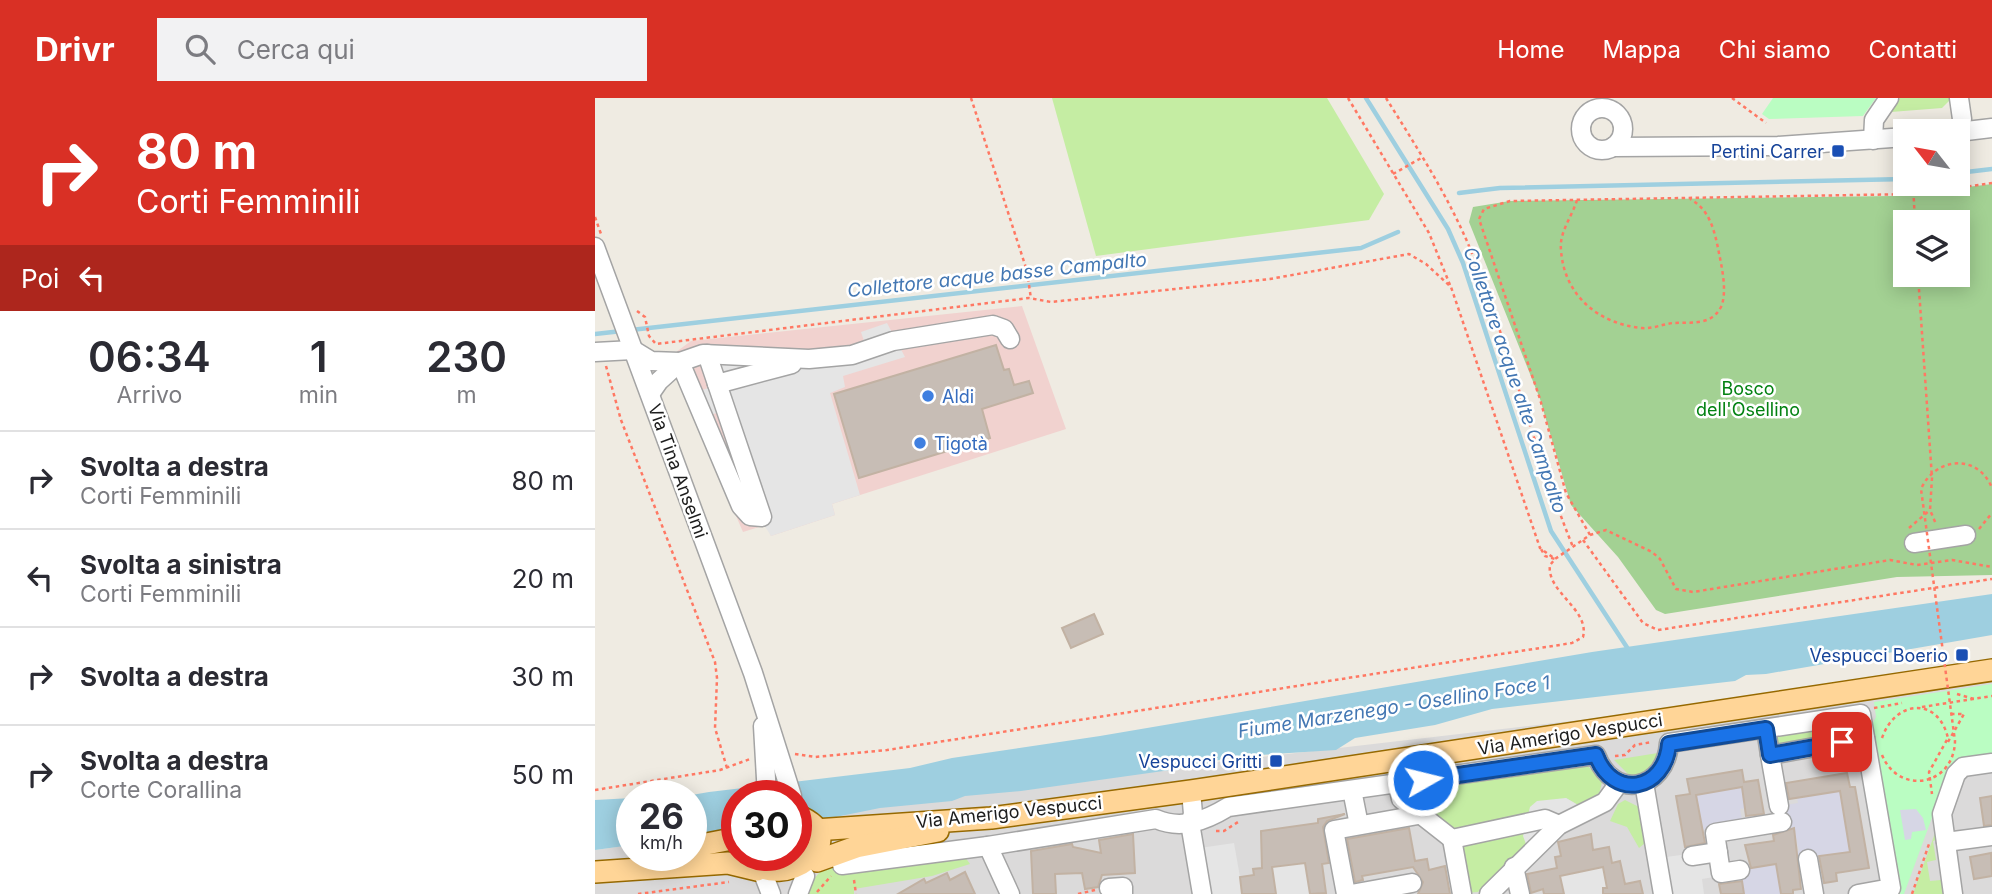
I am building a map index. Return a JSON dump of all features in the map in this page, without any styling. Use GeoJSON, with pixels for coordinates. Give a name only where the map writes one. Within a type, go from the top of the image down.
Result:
{"type":"FeatureCollection","features":[{"type":"Feature","properties":{"kind":"main road","name":"Via Amerigo Vespucci"},"geometry":{"type":"LineString","coordinates":[[812,819],[991,818],[1191,791],[1992,670]]}},
{"type":"Feature","properties":{"kind":"main road"},"geometry":{"type":"LineString","coordinates":[[595,869],[728,863],[785,883],[809,881],[856,847],[991,818]]}},
{"type":"Feature","properties":{"kind":"main road"},"geometry":{"type":"LineString","coordinates":[[812,833],[819,846],[812,870]]}},
{"type":"Feature","properties":{"kind":"main road"},"geometry":{"type":"LineString","coordinates":[[595,869],[616,864]]}},
{"type":"Feature","properties":{"kind":"street"},"geometry":{"type":"LineString","coordinates":[[1873,140],[1874,120],[1889,98]]}},
{"type":"Feature","properties":{"kind":"street"},"geometry":{"type":"LineString","coordinates":[[1959,98],[1960,119]]}},
{"type":"Feature","properties":{"kind":"street"},"geometry":{"type":"LineString","coordinates":[[1641,146],[1617,115],[1600,108],[1589,113],[1582,124],[1583,136],[1590,146],[1601,150],[1641,146],[1777,146],[1873,140],[1893,135]]}},
{"type":"Feature","properties":{"kind":"street"},"geometry":{"type":"LineString","coordinates":[[1613,147],[1622,138],[1623,126]]}},
{"type":"Feature","properties":{"kind":"street"},"geometry":{"type":"LineString","coordinates":[[1971,128],[1992,128]]}},
{"type":"Feature","properties":{"kind":"street","name":"Via Tina Anselmi"},"geometry":{"type":"LineString","coordinates":[[595,247],[759,695],[770,759]]}},
{"type":"Feature","properties":{"kind":"street"},"geometry":{"type":"LineString","coordinates":[[600,352],[632,346],[651,361],[680,362],[707,354],[809,359],[852,355],[893,341],[993,325],[1004,330],[1010,339]]}},
{"type":"Feature","properties":{"kind":"street"},"geometry":{"type":"LineString","coordinates":[[680,362],[741,506],[750,516],[762,517],[707,354]]}},
{"type":"Feature","properties":{"kind":"street"},"geometry":{"type":"LineString","coordinates":[[717,384],[809,359]]}},
{"type":"Feature","properties":{"kind":"street"},"geometry":{"type":"LineString","coordinates":[[650,394],[659,381],[680,362]]}},
{"type":"Feature","properties":{"kind":"street"},"geometry":{"type":"LineString","coordinates":[[1910,536],[1966,535]]}},
{"type":"Feature","properties":{"kind":"street"},"geometry":{"type":"LineString","coordinates":[[1703,714],[1710,737]]}},
{"type":"Feature","properties":{"kind":"street"},"geometry":{"type":"LineString","coordinates":[[842,865],[988,846],[1156,818],[1170,825],[1190,824],[1212,817],[1228,807],[1597,757],[1608,776],[1619,783],[1644,783],[1663,768],[1669,744],[1861,714],[1891,888],[1858,894]]}},
{"type":"Feature","properties":{"kind":"street"},"geometry":{"type":"LineString","coordinates":[[1740,870],[1721,873],[1714,831],[1780,814],[1766,729]]}},
{"type":"Feature","properties":{"kind":"street"},"geometry":{"type":"LineString","coordinates":[[1770,755],[1865,738]]}},
{"type":"Feature","properties":{"kind":"street"},"geometry":{"type":"LineString","coordinates":[[768,780],[770,759]]}},
{"type":"Feature","properties":{"kind":"street"},"geometry":{"type":"LineString","coordinates":[[770,759],[782,780]]}},
{"type":"Feature","properties":{"kind":"street"},"geometry":{"type":"LineString","coordinates":[[1953,894],[1940,836],[1942,814],[1956,774],[1963,767],[1992,763]]}},
{"type":"Feature","properties":{"kind":"street"},"geometry":{"type":"LineString","coordinates":[[1489,894],[1559,825],[1605,802],[1619,783]]}},
{"type":"Feature","properties":{"kind":"street"},"geometry":{"type":"LineString","coordinates":[[1644,783],[1664,894]]}},
{"type":"Feature","properties":{"kind":"street"},"geometry":{"type":"LineString","coordinates":[[1398,784],[1401,799],[1452,839],[1462,894]]}},
{"type":"Feature","properties":{"kind":"street"},"geometry":{"type":"LineString","coordinates":[[1352,790],[1359,825]]}},
{"type":"Feature","properties":{"kind":"street"},"geometry":{"type":"LineString","coordinates":[[1191,791],[1193,814],[1190,824],[1202,894]]}},
{"type":"Feature","properties":{"kind":"street"},"geometry":{"type":"LineString","coordinates":[[1412,883],[1374,892],[1348,894],[1334,830],[1418,815]]}},
{"type":"Feature","properties":{"kind":"street"},"geometry":{"type":"LineString","coordinates":[[1452,839],[1545,819],[1559,825]]}},
{"type":"Feature","properties":{"kind":"street"},"geometry":{"type":"LineString","coordinates":[[1940,836],[1992,838]]}},
{"type":"Feature","properties":{"kind":"street"},"geometry":{"type":"LineString","coordinates":[[988,846],[1010,894]]}},
{"type":"Feature","properties":{"kind":"street"},"geometry":{"type":"LineString","coordinates":[[1692,856],[1718,852]]}},
{"type":"Feature","properties":{"kind":"street"},"geometry":{"type":"LineString","coordinates":[[1808,859],[1814,894]]}},
{"type":"Feature","properties":{"kind":"street"},"geometry":{"type":"LineString","coordinates":[[1514,867],[1520,894]]}},
{"type":"Feature","properties":{"kind":"path"},"geometry":{"type":"LineString","coordinates":[[971,98],[1028,276],[1031,297]]}},
{"type":"Feature","properties":{"kind":"path"},"geometry":{"type":"LineString","coordinates":[[1347,98],[1429,233],[1451,287],[1540,548],[1545,556],[1555,559]]}},
{"type":"Feature","properties":{"kind":"path"},"geometry":{"type":"LineString","coordinates":[[1386,98],[1423,157],[1469,247],[1545,478],[1573,547]]}},
{"type":"Feature","properties":{"kind":"path"},"geometry":{"type":"LineString","coordinates":[[1732,98],[1766,123]]}},
{"type":"Feature","properties":{"kind":"path"},"geometry":{"type":"LineString","coordinates":[[1393,174],[1423,157]]}},
{"type":"Feature","properties":{"kind":"path"},"geometry":{"type":"LineString","coordinates":[[1971,186],[1992,183]]}},
{"type":"Feature","properties":{"kind":"path"},"geometry":{"type":"LineString","coordinates":[[1590,535],[1566,493],[1540,399],[1479,219],[1484,209],[1510,201],[1893,194]]}},
{"type":"Feature","properties":{"kind":"path"},"geometry":{"type":"LineString","coordinates":[[1577,200],[1561,240],[1564,265],[1571,288],[1591,310],[1607,319],[1643,328],[1697,324],[1711,319],[1721,306],[1723,288],[1713,226],[1696,202],[1686,198]]}},
{"type":"Feature","properties":{"kind":"path"},"geometry":{"type":"LineString","coordinates":[[645,317],[649,336],[656,344],[1031,297],[1051,302],[1270,278],[1409,254],[1426,264],[1451,287]]}},
{"type":"Feature","properties":{"kind":"path"},"geometry":{"type":"LineString","coordinates":[[1919,287],[1932,478],[1930,510],[1942,531],[1956,536],[1966,535],[1986,523],[1992,513]]}},
{"type":"Feature","properties":{"kind":"path"},"geometry":{"type":"LineString","coordinates":[[600,352],[621,420],[715,662],[715,728],[727,768]]}},
{"type":"Feature","properties":{"kind":"path"},"geometry":{"type":"LineString","coordinates":[[1992,488],[1978,469],[1953,463],[1936,468],[1920,489],[1943,655],[1951,714],[1955,750],[1947,768],[1939,776],[1919,782],[1901,778],[1886,764],[1881,745],[1887,727],[1902,712],[1918,708],[1975,699],[1992,696]]}},
{"type":"Feature","properties":{"kind":"path"},"geometry":{"type":"LineString","coordinates":[[1910,536],[1930,510]]}},
{"type":"Feature","properties":{"kind":"path"},"geometry":{"type":"LineString","coordinates":[[595,790],[770,759],[887,750],[1572,643],[1583,637],[1583,623],[1551,577],[1550,565],[1590,535],[1606,530],[1652,552],[1660,559],[1676,589],[1683,592],[1890,560],[1917,565],[1952,559],[1992,566]]}},
{"type":"Feature","properties":{"kind":"path"},"geometry":{"type":"LineString","coordinates":[[1583,540],[1643,623],[1658,629],[1992,579]]}},
{"type":"Feature","properties":{"kind":"path"},"geometry":{"type":"LineString","coordinates":[[1931,660],[1931,657],[1943,655]]}},
{"type":"Feature","properties":{"kind":"path"},"geometry":{"type":"LineString","coordinates":[[1944,695],[1958,693],[1975,699]]}},
{"type":"Feature","properties":{"kind":"path"},"geometry":{"type":"LineString","coordinates":[[1861,714],[1873,708],[1907,702]]}},
{"type":"Feature","properties":{"kind":"path"},"geometry":{"type":"LineString","coordinates":[[1918,708],[1928,709],[1941,719],[1947,743]]}},
{"type":"Feature","properties":{"kind":"path"},"geometry":{"type":"LineString","coordinates":[[1933,799],[1929,772],[1964,715],[1951,714]]}},
{"type":"Feature","properties":{"kind":"path"},"geometry":{"type":"LineString","coordinates":[[1597,757],[1625,755],[1635,745],[1668,739],[1669,744]]}},
{"type":"Feature","properties":{"kind":"path"},"geometry":{"type":"LineString","coordinates":[[1912,894],[1940,836]]}},
{"type":"Feature","properties":{"kind":"path"},"geometry":{"type":"LineString","coordinates":[[809,881],[839,874],[842,865]]}},
{"type":"Feature","properties":{"kind":"path"},"geometry":{"type":"LineString","coordinates":[[638,894],[736,881]]}},
{"type":"Feature","properties":{"kind":"shaded area"},"geometry":{"type":"Polygon","coordinates":[[[1022,306],[1066,429],[832,504],[835,515],[771,536],[766,525],[743,532],[668,358],[691,341],[1022,306]]]}},
{"type":"Feature","properties":{"kind":"shaded area"},"geometry":{"type":"Polygon","coordinates":[[[887,323],[905,357],[843,376],[845,387],[830,393],[860,495],[832,504],[835,515],[771,536],[747,498],[720,412],[710,415],[700,391],[710,387],[693,347],[783,352],[852,346],[864,341],[861,332],[887,323]]]}},
{"type":"Feature","properties":{"kind":"shaded area"},"geometry":{"type":"Polygon","coordinates":[[[1992,672],[1992,894],[595,894],[595,850],[616,847],[616,871],[707,871],[707,846],[721,838],[721,871],[812,871],[812,809],[1992,672]]]}},
{"type":"Feature","properties":{"kind":"shaded area"},"geometry":{"type":"Polygon","coordinates":[[[1742,787],[1745,808],[1740,809],[1743,824],[1702,830],[1696,795],[1742,787]]]}},
{"type":"Feature","properties":{"kind":"shaded area"},"geometry":{"type":"Polygon","coordinates":[[[1840,791],[1851,862],[1832,855],[1797,861],[1795,852],[1799,851],[1794,829],[1783,830],[1779,806],[1798,803],[1797,798],[1840,791]]]}},
{"type":"Feature","properties":{"kind":"shaded area"},"geometry":{"type":"Polygon","coordinates":[[[1566,798],[1578,805],[1526,844],[1523,836],[1530,807],[1537,801],[1566,798]]]}},
{"type":"Feature","properties":{"kind":"shaded area"},"geometry":{"type":"Polygon","coordinates":[[[1916,809],[1923,818],[1926,830],[1912,832],[1911,839],[1905,840],[1900,810],[1916,809]]]}},
{"type":"Feature","properties":{"kind":"shaded area"},"geometry":{"type":"Polygon","coordinates":[[[1234,843],[1243,894],[1209,894],[1200,848],[1234,843]]]}},
{"type":"Feature","properties":{"kind":"shaded area"},"geometry":{"type":"Polygon","coordinates":[[[1710,851],[1714,877],[1702,879],[1704,894],[1671,894],[1666,857],[1710,851]]]}},
{"type":"Feature","properties":{"kind":"shaded area"},"geometry":{"type":"Polygon","coordinates":[[[1305,863],[1310,894],[1276,894],[1272,867],[1305,863]]]}},
{"type":"Feature","properties":{"kind":"shaded area"},"geometry":{"type":"Polygon","coordinates":[[[1776,864],[1781,894],[1744,894],[1740,870],[1776,864]]]}},
{"type":"Feature","properties":{"kind":"shaded area"},"geometry":{"type":"Polygon","coordinates":[[[1603,867],[1608,894],[1564,894],[1560,876],[1603,867]]]}},
{"type":"Feature","properties":{"kind":"green space"},"geometry":{"type":"Polygon","coordinates":[[[1052,98],[1327,98],[1384,194],[1369,220],[1096,256],[1052,98]]]}},
{"type":"Feature","properties":{"kind":"green space"},"geometry":{"type":"Polygon","coordinates":[[[1773,98],[1876,98],[1863,116],[1769,119],[1762,114],[1773,98]]]}},
{"type":"Feature","properties":{"kind":"green space"},"geometry":{"type":"Polygon","coordinates":[[[1900,98],[1949,98],[1949,101],[1942,108],[1891,112],[1900,98]]]}},
{"type":"Feature","properties":{"kind":"green space","name":"Bosco dell'Osellino"},"geometry":{"type":"Polygon","coordinates":[[[1992,184],[1992,575],[1897,577],[1665,614],[1656,610],[1618,557],[1571,505],[1540,399],[1469,222],[1473,207],[1510,201],[1971,196],[1971,187],[1992,184]]]}},
{"type":"Feature","properties":{"kind":"green space"},"geometry":{"type":"Polygon","coordinates":[[[1992,684],[1992,756],[1952,763],[1904,894],[1889,894],[1871,726],[1876,717],[1874,702],[1992,684]]]}},
{"type":"Feature","properties":{"kind":"green space"},"geometry":{"type":"Polygon","coordinates":[[[1856,721],[1858,730],[1852,736],[1778,749],[1776,735],[1856,721]]]}},
{"type":"Feature","properties":{"kind":"green space"},"geometry":{"type":"Polygon","coordinates":[[[1658,753],[1646,775],[1632,778],[1614,760],[1658,753]]]}},
{"type":"Feature","properties":{"kind":"green space"},"geometry":{"type":"Polygon","coordinates":[[[1587,765],[1602,782],[1598,799],[1578,805],[1566,798],[1528,817],[1453,832],[1412,802],[1415,790],[1587,765]]]}},
{"type":"Feature","properties":{"kind":"green space"},"geometry":{"type":"Polygon","coordinates":[[[1625,800],[1639,807],[1645,843],[1639,848],[1627,827],[1610,821],[1618,804],[1625,800]]]}},
{"type":"Feature","properties":{"kind":"green space"},"geometry":{"type":"Polygon","coordinates":[[[1525,830],[1526,844],[1478,892],[1466,893],[1460,845],[1525,830]]]}},
{"type":"Feature","properties":{"kind":"green space"},"geometry":{"type":"Polygon","coordinates":[[[1935,833],[1937,840],[1933,841],[1936,860],[1927,862],[1930,881],[1941,880],[1944,894],[1913,894],[1935,833]]]}},
{"type":"Feature","properties":{"kind":"green space"},"geometry":{"type":"Polygon","coordinates":[[[847,856],[838,872],[841,874],[965,857],[970,864],[932,876],[854,889],[854,894],[808,894],[814,880],[827,866],[847,856]]]}},
{"type":"Feature","properties":{"kind":"water","name":"Fiume Marzenego - Osellino Foce 1"},"geometry":{"type":"Polygon","coordinates":[[[1992,594],[1992,635],[1766,674],[1746,675],[1735,681],[1492,709],[1435,725],[1355,738],[1336,750],[1229,757],[1199,766],[1021,791],[965,796],[952,801],[880,808],[812,822],[812,780],[810,780],[910,768],[952,758],[1100,736],[1592,652],[1992,594]]]}},
{"type":"Feature","properties":{"kind":"water"},"geometry":{"type":"Polygon","coordinates":[[[721,791],[721,836],[707,838],[709,792],[721,791]]]}},
{"type":"Feature","properties":{"kind":"water"},"geometry":{"type":"Polygon","coordinates":[[[616,799],[616,847],[595,850],[595,800],[616,799]]]}},
{"type":"Feature","properties":{"kind":"building","name":"Aldi"},"geometry":{"type":"Polygon","coordinates":[[[996,345],[1004,370],[1009,369],[1014,385],[1029,381],[1033,393],[982,409],[990,438],[859,478],[834,394],[996,345]]]}},
{"type":"Feature","properties":{"kind":"building"},"geometry":{"type":"Polygon","coordinates":[[[1094,614],[1103,634],[1071,648],[1062,628],[1094,614]]]}},
{"type":"Feature","properties":{"kind":"building"},"geometry":{"type":"Polygon","coordinates":[[[1742,770],[1744,782],[1758,780],[1764,814],[1746,816],[1742,787],[1696,795],[1705,843],[1685,847],[1676,796],[1690,794],[1687,779],[1742,770]]]}},
{"type":"Feature","properties":{"kind":"building"},"geometry":{"type":"Polygon","coordinates":[[[1847,773],[1850,787],[1855,787],[1869,868],[1836,873],[1837,881],[1824,883],[1819,856],[1850,852],[1840,791],[1789,799],[1786,783],[1847,773]]]}},
{"type":"Feature","properties":{"kind":"building"},"geometry":{"type":"Polygon","coordinates":[[[1992,796],[1992,825],[1984,826],[1980,798],[1992,796]]]}},
{"type":"Feature","properties":{"kind":"building"},"geometry":{"type":"Polygon","coordinates":[[[1345,814],[1327,821],[1323,827],[1329,863],[1322,864],[1326,893],[1310,894],[1305,863],[1272,867],[1276,894],[1242,894],[1240,877],[1254,875],[1253,869],[1262,868],[1261,831],[1318,823],[1318,819],[1345,814]]]}},
{"type":"Feature","properties":{"kind":"building"},"geometry":{"type":"Polygon","coordinates":[[[1409,828],[1415,861],[1427,859],[1429,870],[1445,866],[1450,894],[1418,894],[1423,882],[1413,867],[1362,876],[1363,880],[1355,882],[1347,839],[1409,828]]]}},
{"type":"Feature","properties":{"kind":"building"},"geometry":{"type":"Polygon","coordinates":[[[1794,828],[1801,889],[1793,890],[1793,894],[1781,894],[1776,864],[1751,868],[1745,845],[1774,841],[1773,835],[1794,828]]]}},
{"type":"Feature","properties":{"kind":"building"},"geometry":{"type":"Polygon","coordinates":[[[1133,834],[1135,873],[1102,875],[1098,887],[1085,889],[1082,873],[1055,874],[1056,894],[1033,894],[1031,851],[1072,844],[1073,847],[1101,853],[1099,840],[1133,834]]]}},
{"type":"Feature","properties":{"kind":"building"},"geometry":{"type":"Polygon","coordinates":[[[1591,834],[1593,850],[1609,847],[1612,863],[1620,861],[1625,884],[1640,881],[1643,894],[1603,894],[1603,888],[1607,888],[1603,867],[1560,876],[1564,894],[1544,894],[1543,889],[1531,893],[1527,874],[1557,868],[1555,857],[1561,856],[1558,842],[1591,834]]]}},
{"type":"Feature","properties":{"kind":"building"},"geometry":{"type":"Polygon","coordinates":[[[1991,853],[1992,876],[1974,879],[1970,857],[1991,853]]]}},
{"type":"Feature","properties":{"kind":"building"},"geometry":{"type":"Polygon","coordinates":[[[965,872],[975,894],[898,894],[924,879],[926,883],[947,873],[950,880],[965,872]]]}},
{"type":"Feature","properties":{"kind":"building"},"geometry":{"type":"Polygon","coordinates":[[[1742,881],[1744,894],[1721,894],[1719,884],[1742,881]]]}},
{"type":"Feature","properties":{"kind":"waterway","name":"Collettore acque alte Campalto"},"geometry":{"type":"LineString","coordinates":[[1366,98],[1448,229],[1463,263],[1551,531],[1630,652]]}},
{"type":"Feature","properties":{"kind":"waterway","name":"Collettore acque basse Campalto"},"geometry":{"type":"LineString","coordinates":[[1971,171],[1992,169]]}},
{"type":"Feature","properties":{"kind":"waterway","name":"Collettore acque basse Campalto"},"geometry":{"type":"LineString","coordinates":[[1459,193],[1500,188],[1893,179]]}},
{"type":"Feature","properties":{"kind":"waterway","name":"Collettore acque basse Campalto"},"geometry":{"type":"LineString","coordinates":[[631,330],[1361,248],[1398,232]]}},
{"type":"Feature","properties":{"kind":"waterway","name":"Collettore acque basse Campalto"},"geometry":{"type":"LineString","coordinates":[[595,334],[622,331]]}},
{"type":"Feature","properties":{"kind":"place","name":"Pertini Carrer"},"geometry":{"type":"Point","coordinates":[1838,151]}},
{"type":"Feature","properties":{"kind":"place","name":"Aldi"},"geometry":{"type":"Point","coordinates":[928,396]}},
{"type":"Feature","properties":{"kind":"place","name":"Tigotà"},"geometry":{"type":"Point","coordinates":[920,443]}},
{"type":"Feature","properties":{"kind":"place","name":"Vespucci Boerio"},"geometry":{"type":"Point","coordinates":[1962,655]}},
{"type":"Feature","properties":{"kind":"place","name":"Vespucci Gritti"},"geometry":{"type":"Point","coordinates":[1276,761]}},
{"type":"Feature","properties":{"kind":"route"},"geometry":{"type":"LineString","coordinates":[[1423,780],[1596,755],[1600,767],[1608,776],[1619,783],[1632,785],[1655,777],[1668,757],[1669,744],[1766,729],[1770,755],[1842,742]]}}]}
